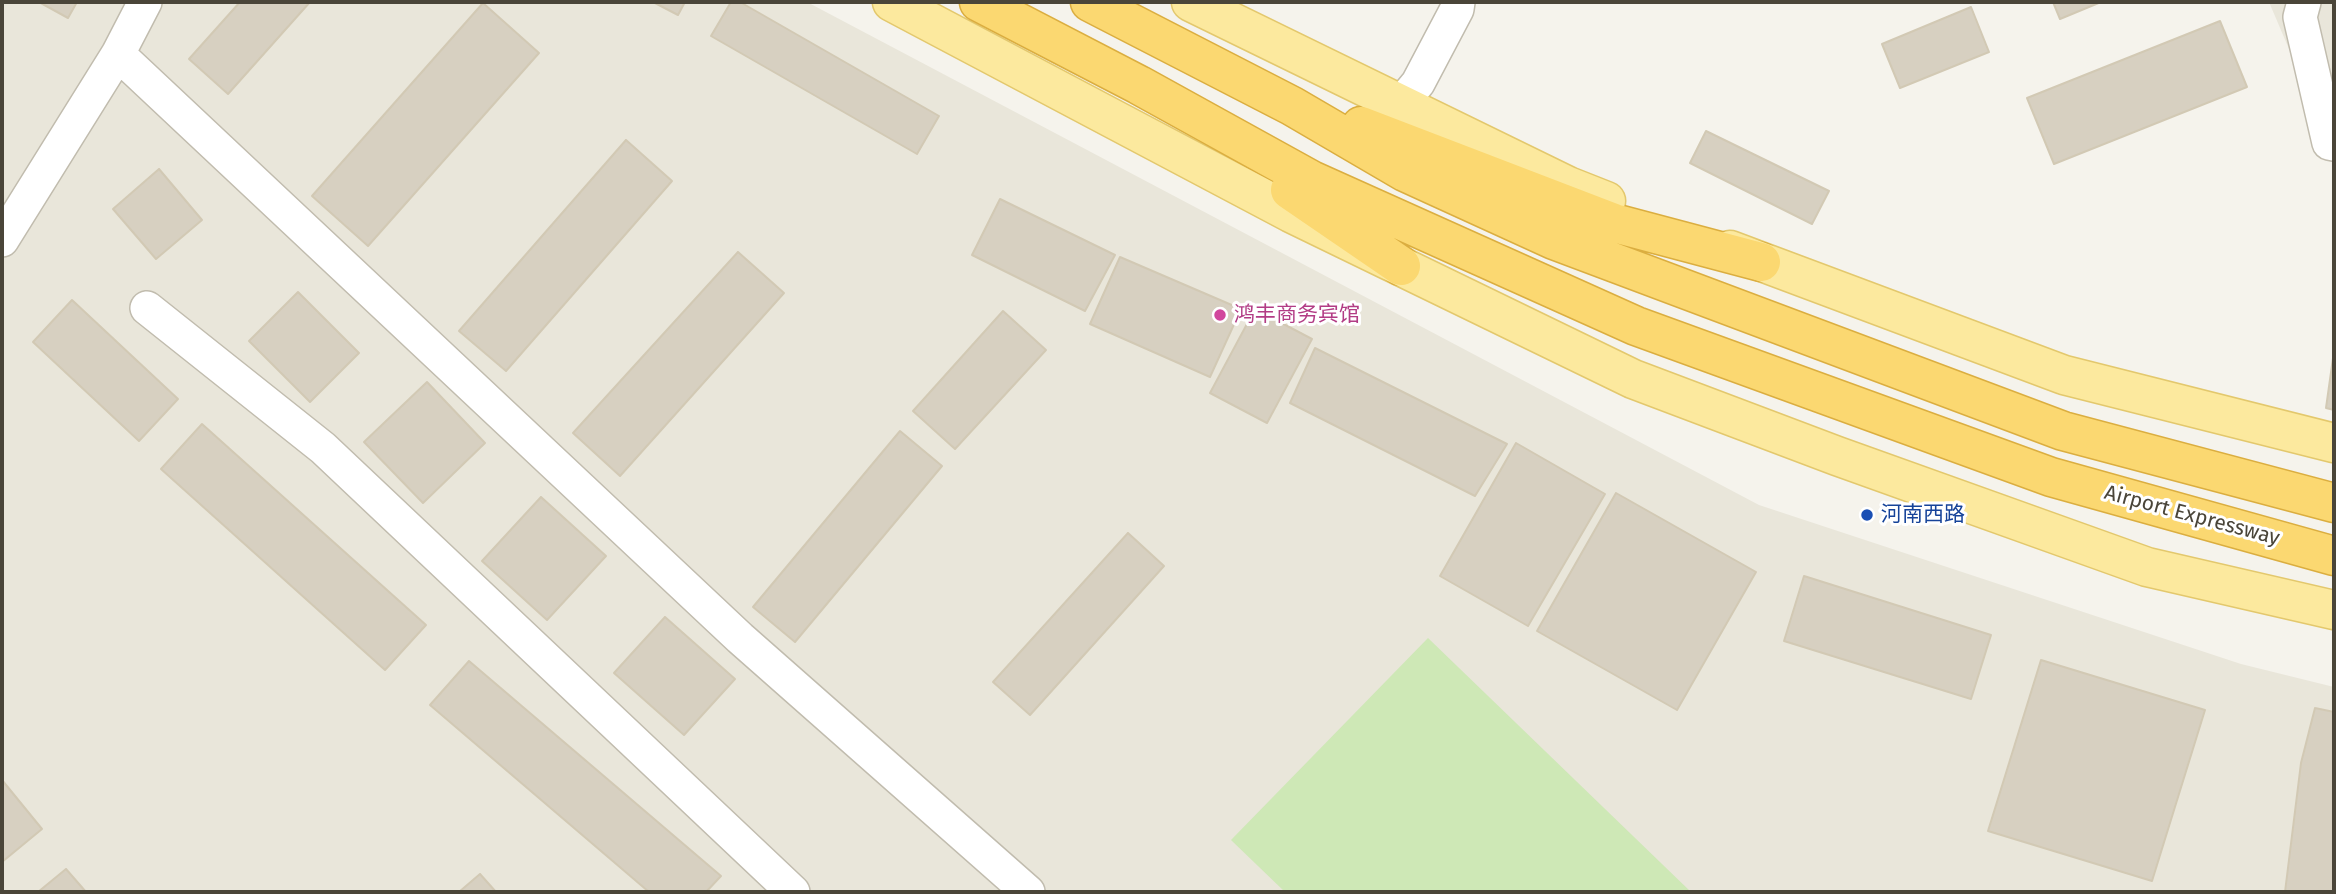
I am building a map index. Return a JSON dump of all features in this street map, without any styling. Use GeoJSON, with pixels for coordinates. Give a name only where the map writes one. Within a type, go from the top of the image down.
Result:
{"type":"FeatureCollection","features":[{"type":"Feature","properties":{"kind":"highway"},"geometry":{"type":"LineString","coordinates":[[979,2],[1139,85],[1401,266]]}},
{"type":"Feature","properties":{"kind":"highway"},"geometry":{"type":"LineString","coordinates":[[1090,2],[1292,106],[1405,172],[1554,240],[2063,431],[2334,503]]}},
{"type":"Feature","properties":{"kind":"highway","name":"Airport Expressway"},"geometry":{"type":"LineString","coordinates":[[1139,85],[1311,180],[1636,326],[2051,477],[2334,556]]}},
{"type":"Feature","properties":{"kind":"highway"},"geometry":{"type":"LineString","coordinates":[[1292,106],[1389,118],[1614,223],[1761,262]]}},
{"type":"Feature","properties":{"kind":"main road"},"geometry":{"type":"LineString","coordinates":[[892,2],[1291,213],[1633,379],[1837,456],[2147,567],[2334,610]]}},
{"type":"Feature","properties":{"kind":"main road"},"geometry":{"type":"LineString","coordinates":[[1191,2],[1389,118]]}},
{"type":"Feature","properties":{"kind":"main road"},"geometry":{"type":"LineString","coordinates":[[1761,262],[2064,375],[2334,443]]}},
{"type":"Feature","properties":{"kind":"street"},"geometry":{"type":"LineString","coordinates":[[2,240],[118,54],[145,2]]}},
{"type":"Feature","properties":{"kind":"street"},"geometry":{"type":"LineString","coordinates":[[1389,118],[1418,83],[1457,9],[1458,2]]}},
{"type":"Feature","properties":{"kind":"street"},"geometry":{"type":"LineString","coordinates":[[2300,7],[2329,143],[2334,144]]}},
{"type":"Feature","properties":{"kind":"street"},"geometry":{"type":"LineString","coordinates":[[118,54],[740,638],[1028,892]]}},
{"type":"Feature","properties":{"kind":"street"},"geometry":{"type":"LineString","coordinates":[[147,308],[323,447],[793,892]]}},
{"type":"Feature","properties":{"kind":"shaded area"},"geometry":{"type":"Polygon","coordinates":[[[2,2],[807,2],[1759,505],[2241,664],[2334,687],[2334,892],[2,892],[2,2]]]}},
{"type":"Feature","properties":{"kind":"shaded area"},"geometry":{"type":"Polygon","coordinates":[[[2269,2],[2334,2],[2334,144],[2329,143],[2269,2]]]}},
{"type":"Feature","properties":{"kind":"green space"},"geometry":{"type":"Polygon","coordinates":[[[1428,638],[1691,892],[1285,892],[1231,840],[1428,638]]]}},
{"type":"Feature","properties":{"kind":"building"},"geometry":{"type":"Polygon","coordinates":[[[39,2],[77,2],[68,18],[39,2]]]}},
{"type":"Feature","properties":{"kind":"building"},"geometry":{"type":"Polygon","coordinates":[[[240,2],[310,2],[228,94],[189,59],[240,2]]]}},
{"type":"Feature","properties":{"kind":"building"},"geometry":{"type":"Polygon","coordinates":[[[653,2],[685,2],[678,15],[653,2]]]}},
{"type":"Feature","properties":{"kind":"building"},"geometry":{"type":"Polygon","coordinates":[[[731,2],[740,2],[939,116],[917,154],[711,36],[731,2]]]}},
{"type":"Feature","properties":{"kind":"building"},"geometry":{"type":"Polygon","coordinates":[[[2053,2],[2101,2],[2060,19],[2053,2]]]}},
{"type":"Feature","properties":{"kind":"building"},"geometry":{"type":"Polygon","coordinates":[[[483,3],[539,53],[368,246],[312,196],[483,3]]]}},
{"type":"Feature","properties":{"kind":"building"},"geometry":{"type":"Polygon","coordinates":[[[1971,7],[1989,52],[1900,88],[1882,44],[1971,7]]]}},
{"type":"Feature","properties":{"kind":"building"},"geometry":{"type":"Polygon","coordinates":[[[2220,21],[2247,87],[2054,164],[2027,98],[2220,21]]]}},
{"type":"Feature","properties":{"kind":"building"},"geometry":{"type":"Polygon","coordinates":[[[1706,131],[1829,191],[1812,224],[1690,163],[1706,131]]]}},
{"type":"Feature","properties":{"kind":"building"},"geometry":{"type":"Polygon","coordinates":[[[626,140],[672,181],[506,371],[459,331],[626,140]]]}},
{"type":"Feature","properties":{"kind":"building"},"geometry":{"type":"Polygon","coordinates":[[[159,169],[202,220],[156,259],[113,209],[159,169]]]}},
{"type":"Feature","properties":{"kind":"building"},"geometry":{"type":"Polygon","coordinates":[[[1000,199],[1115,255],[1085,311],[972,255],[1000,199]]]}},
{"type":"Feature","properties":{"kind":"building"},"geometry":{"type":"Polygon","coordinates":[[[738,252],[784,293],[620,476],[573,433],[738,252]]]}},
{"type":"Feature","properties":{"kind":"building"},"geometry":{"type":"Polygon","coordinates":[[[1120,257],[1241,309],[1210,377],[1090,324],[1120,257]]]}},
{"type":"Feature","properties":{"kind":"building"},"geometry":{"type":"Polygon","coordinates":[[[298,292],[359,353],[310,402],[249,341],[298,292]]]}},
{"type":"Feature","properties":{"kind":"building"},"geometry":{"type":"Polygon","coordinates":[[[72,300],[178,399],[139,441],[33,342],[72,300]]]}},
{"type":"Feature","properties":{"kind":"building"},"geometry":{"type":"Polygon","coordinates":[[[1255,309],[1312,339],[1267,423],[1210,393],[1255,309]]]}},
{"type":"Feature","properties":{"kind":"building"},"geometry":{"type":"Polygon","coordinates":[[[1003,311],[1046,350],[955,449],[913,411],[1003,311]]]}},
{"type":"Feature","properties":{"kind":"building"},"geometry":{"type":"Polygon","coordinates":[[[1315,348],[1507,444],[1475,496],[1290,403],[1315,348]]]}},
{"type":"Feature","properties":{"kind":"building"},"geometry":{"type":"Polygon","coordinates":[[[2334,351],[2334,410],[2326,408],[2334,351]]]}},
{"type":"Feature","properties":{"kind":"building"},"geometry":{"type":"Polygon","coordinates":[[[427,382],[485,443],[423,503],[364,442],[427,382]]]}},
{"type":"Feature","properties":{"kind":"building"},"geometry":{"type":"Polygon","coordinates":[[[202,424],[426,625],[385,670],[161,469],[202,424]]]}},
{"type":"Feature","properties":{"kind":"building"},"geometry":{"type":"Polygon","coordinates":[[[900,431],[942,466],[795,642],[753,607],[900,431]]]}},
{"type":"Feature","properties":{"kind":"building"},"geometry":{"type":"Polygon","coordinates":[[[1516,443],[1605,494],[1528,626],[1440,576],[1516,443]]]}},
{"type":"Feature","properties":{"kind":"building"},"geometry":{"type":"Polygon","coordinates":[[[1616,493],[1756,572],[1677,710],[1537,631],[1616,493]]]}},
{"type":"Feature","properties":{"kind":"building"},"geometry":{"type":"Polygon","coordinates":[[[541,497],[606,556],[547,620],[482,561],[541,497]]]}},
{"type":"Feature","properties":{"kind":"building"},"geometry":{"type":"Polygon","coordinates":[[[1128,533],[1164,566],[1030,715],[993,682],[1128,533]]]}},
{"type":"Feature","properties":{"kind":"building"},"geometry":{"type":"Polygon","coordinates":[[[1804,576],[1991,635],[1971,699],[1784,641],[1804,576]]]}},
{"type":"Feature","properties":{"kind":"building"},"geometry":{"type":"Polygon","coordinates":[[[665,617],[735,679],[684,735],[614,673],[665,617]]]}},
{"type":"Feature","properties":{"kind":"building"},"geometry":{"type":"Polygon","coordinates":[[[2041,660],[2205,710],[2152,881],[1988,831],[2041,660]]]}},
{"type":"Feature","properties":{"kind":"building"},"geometry":{"type":"Polygon","coordinates":[[[469,661],[721,876],[706,892],[649,892],[430,705],[469,661]]]}},
{"type":"Feature","properties":{"kind":"building"},"geometry":{"type":"Polygon","coordinates":[[[2315,708],[2334,712],[2334,892],[2285,892],[2301,763],[2315,708]]]}},
{"type":"Feature","properties":{"kind":"building"},"geometry":{"type":"Polygon","coordinates":[[[2,780],[42,829],[2,862],[2,780]]]}},
{"type":"Feature","properties":{"kind":"building"},"geometry":{"type":"Polygon","coordinates":[[[66,869],[86,892],[38,892],[66,869]]]}},
{"type":"Feature","properties":{"kind":"building"},"geometry":{"type":"Polygon","coordinates":[[[480,874],[496,892],[459,892],[480,874]]]}},
{"type":"Feature","properties":{"kind":"place","name":"鸿丰商务宾馆"},"geometry":{"type":"Point","coordinates":[1220,315]}},
{"type":"Feature","properties":{"kind":"place","name":"河南西路"},"geometry":{"type":"Point","coordinates":[1867,515]}}]}
